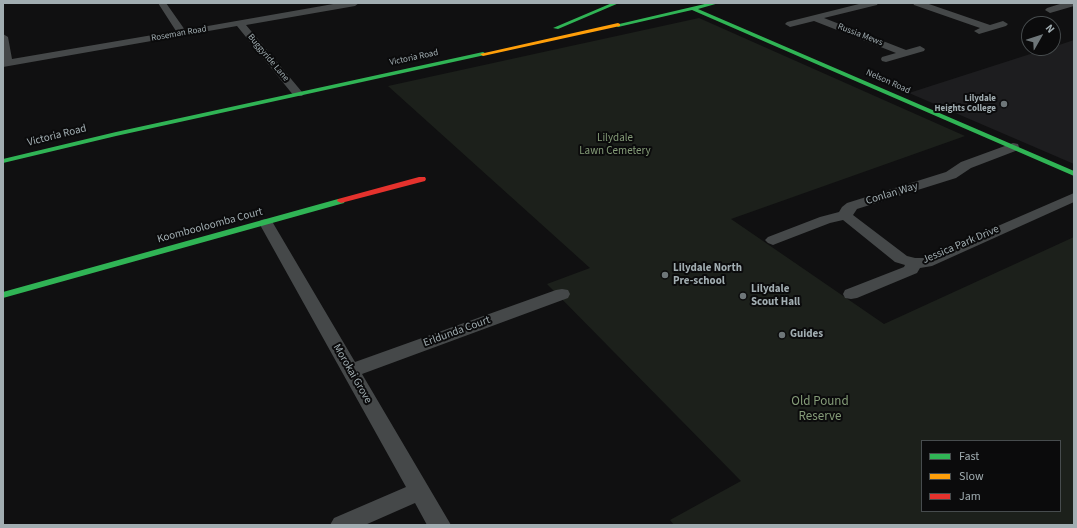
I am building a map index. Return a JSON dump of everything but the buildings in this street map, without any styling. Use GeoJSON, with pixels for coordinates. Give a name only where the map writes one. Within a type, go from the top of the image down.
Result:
{"type":"FeatureCollection","features":[{"type":"Feature","properties":{"kind":"main road"},"geometry":{"type":"LineString","coordinates":[[500,50],[616,3]]}},
{"type":"Feature","properties":{"kind":"main road","name":"Victoria Road"},"geometry":{"type":"LineString","coordinates":[[3,161],[116,134],[716,3]]}},
{"type":"Feature","properties":{"kind":"main road","name":"Nelson Road"},"geometry":{"type":"LineString","coordinates":[[694,9],[1074,174]]}},
{"type":"Feature","properties":{"kind":"main road","name":"Victoria Road"},"geometry":{"type":"LineString","coordinates":[[3,155],[116,134]]}},
{"type":"Feature","properties":{"kind":"main road","name":"Koombooloomba Court"},"geometry":{"type":"LineString","coordinates":[[3,295],[422,179]]}},
{"type":"Feature","properties":{"kind":"street"},"geometry":{"type":"LineString","coordinates":[[162,3],[182,33]]}},
{"type":"Feature","properties":{"kind":"street","name":"Roseman Road"},"geometry":{"type":"LineString","coordinates":[[5,64],[356,3]]}},
{"type":"Feature","properties":{"kind":"street"},"geometry":{"type":"LineString","coordinates":[[790,24],[874,3]]}},
{"type":"Feature","properties":{"kind":"street"},"geometry":{"type":"LineString","coordinates":[[917,3],[990,28]]}},
{"type":"Feature","properties":{"kind":"street","name":"Russia Mews"},"geometry":{"type":"LineString","coordinates":[[815,18],[905,53]]}},
{"type":"Feature","properties":{"kind":"street","name":"Buggyride Lane"},"geometry":{"type":"LineString","coordinates":[[239,23],[298,94]]}},
{"type":"Feature","properties":{"kind":"street"},"geometry":{"type":"LineString","coordinates":[[974,32],[1003,24]]}},
{"type":"Feature","properties":{"kind":"street"},"geometry":{"type":"LineString","coordinates":[[3,37],[5,64]]}},
{"type":"Feature","properties":{"kind":"street","name":"Russia Mews"},"geometry":{"type":"LineString","coordinates":[[886,59],[920,48]]}},
{"type":"Feature","properties":{"kind":"street","name":"Conlan Way"},"geometry":{"type":"LineString","coordinates":[[773,240],[825,220],[846,215],[847,210],[852,206],[951,176],[966,165],[1013,147]]}},
{"type":"Feature","properties":{"kind":"street","name":"Jessica Park Drive"},"geometry":{"type":"LineString","coordinates":[[851,294],[911,270],[914,264],[926,263],[1074,197]]}},
{"type":"Feature","properties":{"kind":"street"},"geometry":{"type":"LineString","coordinates":[[846,215],[851,221],[901,259],[914,264]]}},
{"type":"Feature","properties":{"kind":"street","name":"Morokai Grove"},"geometry":{"type":"LineString","coordinates":[[266,223],[439,525]]}},
{"type":"Feature","properties":{"kind":"street","name":"Erldunda Court"},"geometry":{"type":"LineString","coordinates":[[351,371],[562,294]]}},
{"type":"Feature","properties":{"kind":"street"},"geometry":{"type":"LineString","coordinates":[[342,525],[419,491]]}},
{"type":"Feature","properties":{"kind":"shaded area","name":"Lilydale Heights College"},"geometry":{"type":"Polygon","coordinates":[[[1074,40],[1074,164],[909,93],[1024,56],[1061,56],[1061,44],[1074,40]]]}},
{"type":"Feature","properties":{"kind":"green space"},"geometry":{"type":"Polygon","coordinates":[[[699,18],[965,136],[731,219],[884,324],[1074,237],[1074,525],[674,525],[670,520],[741,481],[547,284],[590,268],[388,86],[699,18]]]}},
{"type":"Feature","properties":{"kind":"traffic: fast"},"geometry":{"type":"LineString","coordinates":[[556,28],[616,3]]}},
{"type":"Feature","properties":{"kind":"traffic: fast"},"geometry":{"type":"LineString","coordinates":[[618,25],[716,3]]}},
{"type":"Feature","properties":{"kind":"traffic: fast"},"geometry":{"type":"LineString","coordinates":[[694,9],[1074,174]]}},
{"type":"Feature","properties":{"kind":"traffic: fast"},"geometry":{"type":"LineString","coordinates":[[3,161],[116,134],[483,54]]}},
{"type":"Feature","properties":{"kind":"traffic: fast"},"geometry":{"type":"LineString","coordinates":[[3,295],[341,201]]}},
{"type":"Feature","properties":{"kind":"traffic: slow"},"geometry":{"type":"LineString","coordinates":[[483,54],[618,25]]}},
{"type":"Feature","properties":{"kind":"traffic: jam"},"geometry":{"type":"LineString","coordinates":[[341,201],[422,179]]}},
{"type":"Feature","properties":{"kind":"place","name":"Lilydale Heights College"},"geometry":{"type":"Point","coordinates":[1004,104]}},
{"type":"Feature","properties":{"kind":"place","name":"Lilydale North Pre-school"},"geometry":{"type":"Point","coordinates":[665,275]}},
{"type":"Feature","properties":{"kind":"place","name":"Lilydale Scout Hall"},"geometry":{"type":"Point","coordinates":[743,296]}},
{"type":"Feature","properties":{"kind":"place","name":"Guides"},"geometry":{"type":"Point","coordinates":[782,335]}},
{"type":"Feature","properties":{"kind":"park label","name":"Lilydale Lawn Cemetery"},"geometry":{"type":"Point","coordinates":[615,145]}},
{"type":"Feature","properties":{"kind":"park label","name":"Old Pound Reserve"},"geometry":{"type":"Point","coordinates":[820,410]}}]}
